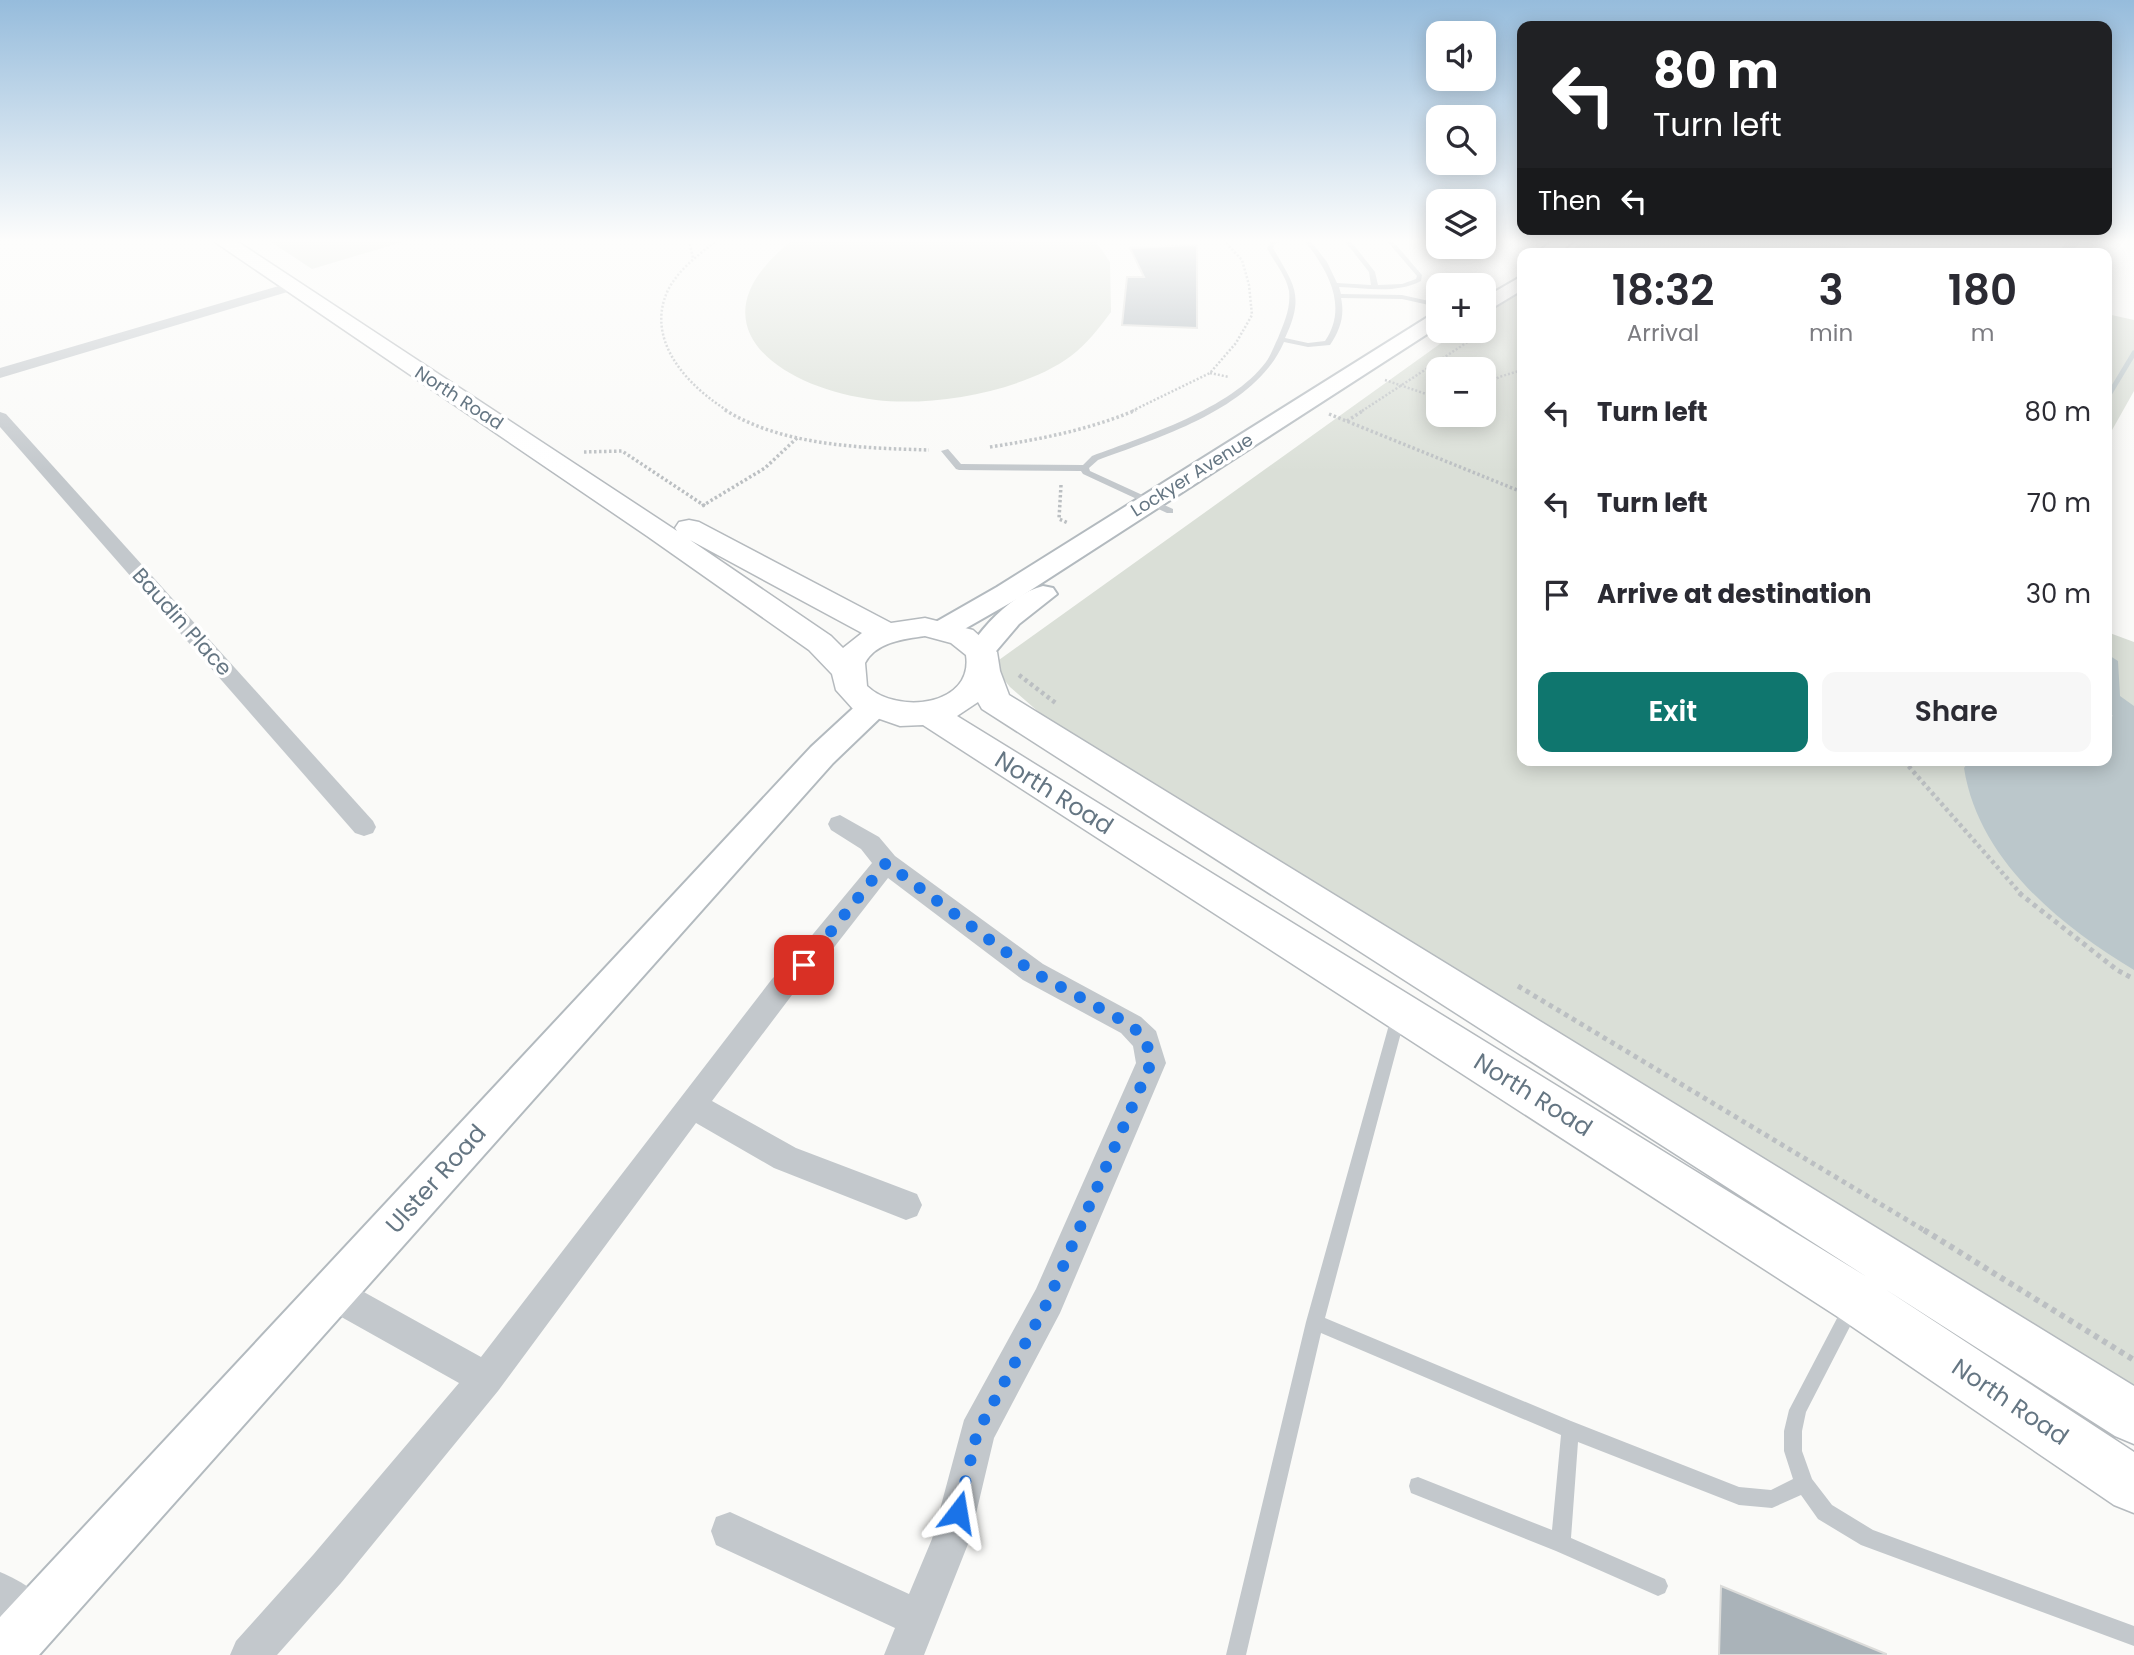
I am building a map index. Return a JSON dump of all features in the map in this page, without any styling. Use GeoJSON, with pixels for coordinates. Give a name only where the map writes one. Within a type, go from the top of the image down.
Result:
{"type":"FeatureCollection","features":[{"type":"Feature","properties":{"kind":"main road","name":"North Road"},"geometry":{"type":"LineString","coordinates":[[335,317],[592,485],[820,643],[848,672]]}},
{"type":"Feature","properties":{"kind":"main road","name":"Lockyer Avenue"},"geometry":{"type":"LineString","coordinates":[[983,662],[1009,618],[1160,506],[1426,327]]}},
{"type":"Feature","properties":{"kind":"main road","name":"Lockyer Avenue"},"geometry":{"type":"LineString","coordinates":[[944,629],[1323,411],[1428,343]]}},
{"type":"Feature","properties":{"kind":"main road","name":"North Road"},"geometry":{"type":"LineString","coordinates":[[592,485],[675,521],[886,633]]}},
{"type":"Feature","properties":{"kind":"main road"},"geometry":{"type":"LineString","coordinates":[[983,662],[980,684],[966,698],[945,709],[928,713],[899,714],[873,707],[854,692],[848,672],[851,660],[859,649],[886,633],[915,627],[944,629],[965,638],[983,662],[994,701],[2134,1417]]}},
{"type":"Feature","properties":{"kind":"main road","name":"Ulster Road"},"geometry":{"type":"LineString","coordinates":[[2,1655],[822,755],[873,707]]}},
{"type":"Feature","properties":{"kind":"main road","name":"North Road"},"geometry":{"type":"LineString","coordinates":[[928,713],[1856,1299],[2134,1485]]}},
{"type":"Feature","properties":{"kind":"street"},"geometry":{"type":"LineString","coordinates":[[0,373],[187,317]]}},
{"type":"Feature","properties":{"kind":"street","name":"Baudin Place"},"geometry":{"type":"LineString","coordinates":[[0,416],[364,827]]}},
{"type":"Feature","properties":{"kind":"street"},"geometry":{"type":"LineString","coordinates":[[841,824],[870,843],[886,863],[1033,972],[1131,1025],[1146,1040],[1151,1063],[1048,1301],[977,1433],[951,1539],[904,1655]]}},
{"type":"Feature","properties":{"kind":"street"},"geometry":{"type":"LineString","coordinates":[[250,1655],[327,1569],[486,1379],[782,987],[804,965],[886,863]]}},
{"type":"Feature","properties":{"kind":"street"},"geometry":{"type":"LineString","coordinates":[[691,1105],[785,1158],[906,1205]]}},
{"type":"Feature","properties":{"kind":"street"},"geometry":{"type":"LineString","coordinates":[[332,1293],[486,1379]]}},
{"type":"Feature","properties":{"kind":"street"},"geometry":{"type":"LineString","coordinates":[[730,1531],[919,1619]]}},
{"type":"Feature","properties":{"kind":"street"},"geometry":{"type":"LineString","coordinates":[[0,1592],[36,1618]]}},
{"type":"Feature","properties":{"kind":"lane"},"geometry":{"type":"LineString","coordinates":[[945,451],[959,467],[1085,468],[1095,458],[1173,428],[1241,390],[1267,366],[1289,317]]}},
{"type":"Feature","properties":{"kind":"lane"},"geometry":{"type":"LineString","coordinates":[[1281,339],[1308,345],[1327,343],[1338,317]]}},
{"type":"Feature","properties":{"kind":"lane"},"geometry":{"type":"LineString","coordinates":[[1085,468],[1086,472],[1106,483],[1160,506]]}},
{"type":"Feature","properties":{"kind":"lane"},"geometry":{"type":"LineString","coordinates":[[1236,1655],[1315,1322],[1399,1011]]}},
{"type":"Feature","properties":{"kind":"lane"},"geometry":{"type":"LineString","coordinates":[[1856,1299],[1798,1410],[1793,1431],[1793,1451],[1804,1484],[1825,1512],[1868,1538],[2134,1636]]}},
{"type":"Feature","properties":{"kind":"lane"},"geometry":{"type":"LineString","coordinates":[[1315,1322],[1570,1430],[1739,1496],[1772,1499],[1804,1484]]}},
{"type":"Feature","properties":{"kind":"lane"},"geometry":{"type":"LineString","coordinates":[[1561,1543],[1570,1430]]}},
{"type":"Feature","properties":{"kind":"lane"},"geometry":{"type":"LineString","coordinates":[[1418,1486],[1561,1543],[1658,1586]]}},
{"type":"Feature","properties":{"kind":"path"},"geometry":{"type":"LineString","coordinates":[[660,317],[666,346],[681,373],[711,402],[756,426],[797,438],[872,449],[945,451],[1052,437],[1099,425],[1210,373],[1236,343],[1251,317]]}},
{"type":"Feature","properties":{"kind":"path"},"geometry":{"type":"LineString","coordinates":[[1346,421],[1465,343]]}},
{"type":"Feature","properties":{"kind":"path"},"geometry":{"type":"LineString","coordinates":[[1496,379],[1517,372]]}},
{"type":"Feature","properties":{"kind":"path"},"geometry":{"type":"LineString","coordinates":[[1210,373],[1250,381]]}},
{"type":"Feature","properties":{"kind":"path"},"geometry":{"type":"LineString","coordinates":[[1376,376],[1426,394]]}},
{"type":"Feature","properties":{"kind":"path"},"geometry":{"type":"LineString","coordinates":[[1323,411],[1517,490]]}},
{"type":"Feature","properties":{"kind":"path"},"geometry":{"type":"LineString","coordinates":[[675,521],[755,476],[783,454],[797,438]]}},
{"type":"Feature","properties":{"kind":"path"},"geometry":{"type":"LineString","coordinates":[[1062,467],[1059,519],[1070,524]]}},
{"type":"Feature","properties":{"kind":"path"},"geometry":{"type":"LineString","coordinates":[[1909,766],[2025,899],[2117,970],[2134,979]]}},
{"type":"Feature","properties":{"kind":"shaded area"},"geometry":{"type":"Polygon","coordinates":[[[747,317],[1107,317],[1088,341],[1071,356],[1029,379],[978,394],[899,402],[841,393],[808,382],[780,367],[758,347],[747,325],[747,317]]]}},
{"type":"Feature","properties":{"kind":"shaded area"},"geometry":{"type":"Polygon","coordinates":[[[1496,317],[1517,317],[1517,766],[2112,766],[2112,634],[2134,642],[2134,1394],[1404,946],[1041,714],[1010,687],[992,665],[1441,343],[1496,343],[1496,317]]]}},
{"type":"Feature","properties":{"kind":"shaded area"},"geometry":{"type":"Polygon","coordinates":[[[2112,317],[2134,320],[2134,391],[2112,430],[2112,317]]]}},
{"type":"Feature","properties":{"kind":"shaded area"},"geometry":{"type":"Polygon","coordinates":[[[2112,657],[2118,661],[2120,696],[2134,706],[2134,970],[2051,910],[2004,860],[1986,832],[1972,801],[1964,768],[2112,766],[2112,657]]]}},
{"type":"Feature","properties":{"kind":"building"},"geometry":{"type":"Polygon","coordinates":[[[1123,317],[1197,317],[1197,328],[1122,325],[1123,317]]]}},
{"type":"Feature","properties":{"kind":"building"},"geometry":{"type":"Polygon","coordinates":[[[1721,1586],[1886,1654],[1886,1655],[1719,1655],[1721,1586]]]}},
{"type":"Feature","properties":{"kind":"waterway"},"geometry":{"type":"LineString","coordinates":[[2112,390],[2134,353]]}},
{"type":"Feature","properties":{"kind":"route"},"geometry":{"type":"LineString","coordinates":[[804,965],[886,863],[1033,972],[1131,1025],[1146,1040],[1151,1063],[1048,1301],[977,1433],[958,1512]]}}]}
